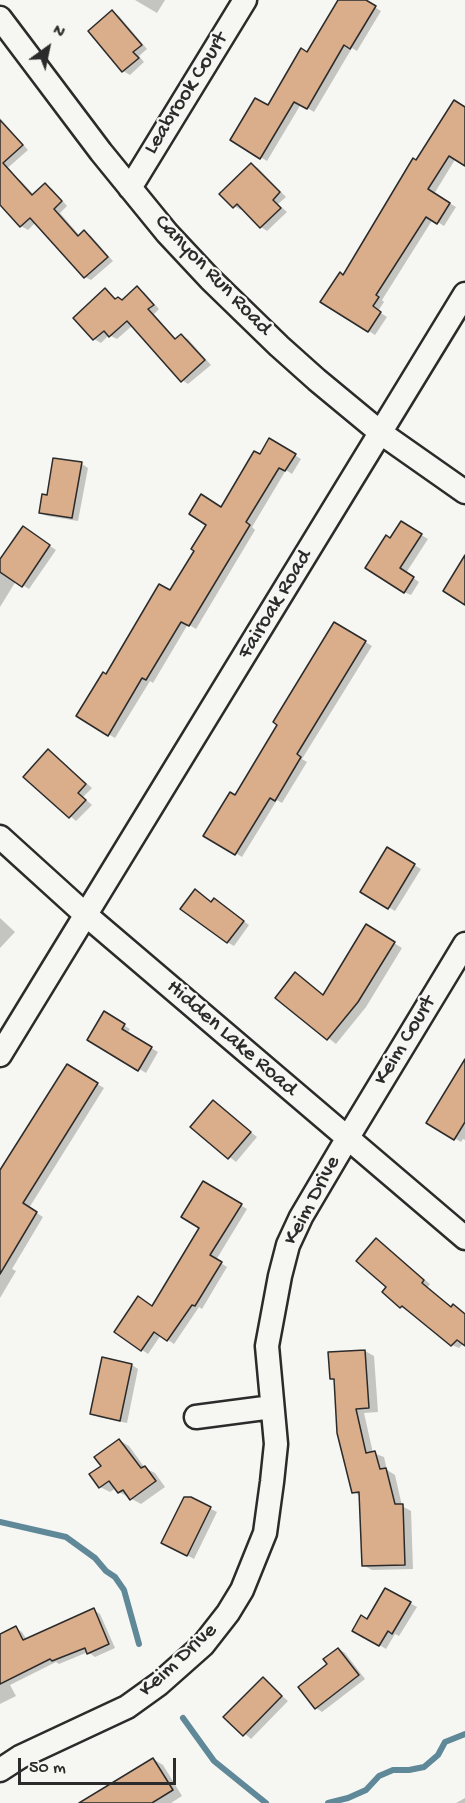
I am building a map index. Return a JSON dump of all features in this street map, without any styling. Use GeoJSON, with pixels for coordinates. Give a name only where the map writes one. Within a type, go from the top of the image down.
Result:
{"type":"FeatureCollection","features":[{"type":"Feature","properties":{"kind":"street","name":"Leabrook Court"},"geometry":{"type":"LineString","coordinates":[[130,188],[245,0]]}},
{"type":"Feature","properties":{"kind":"street","name":"Canyon Run Road"},"geometry":{"type":"LineString","coordinates":[[0,18],[130,188],[167,233],[217,286],[279,346],[381,433],[465,492]]}},
{"type":"Feature","properties":{"kind":"street","name":"Fairoak Road"},"geometry":{"type":"LineString","coordinates":[[0,1055],[465,294]]}},
{"type":"Feature","properties":{"kind":"street","name":"Hidden Lake Road"},"geometry":{"type":"LineString","coordinates":[[0,837],[86,915],[465,1238]]}},
{"type":"Feature","properties":{"kind":"street","name":"Keim Court"},"geometry":{"type":"LineString","coordinates":[[347,1138],[465,944]]}},
{"type":"Feature","properties":{"kind":"street","name":"Keim Drive"},"geometry":{"type":"LineString","coordinates":[[0,1770],[20,1757],[128,1707],[159,1684],[203,1645],[228,1613],[248,1578],[265,1533],[276,1444],[267,1346],[280,1276],[288,1245],[301,1217],[347,1138]]}},
{"type":"Feature","properties":{"kind":"street"},"geometry":{"type":"LineString","coordinates":[[196,1417],[272,1407]]}},
{"type":"Feature","properties":{"kind":"building"},"geometry":{"type":"Polygon","coordinates":[[[338,0],[366,0],[376,6],[350,49],[344,45],[307,109],[294,102],[260,159],[230,140],[255,98],[268,105],[301,48],[307,52],[338,0]]]}},
{"type":"Feature","properties":{"kind":"building"},"geometry":{"type":"Polygon","coordinates":[[[112,10],[142,45],[133,52],[139,58],[122,72],[88,31],[112,10]]]}},
{"type":"Feature","properties":{"kind":"building"},"geometry":{"type":"Polygon","coordinates":[[[454,100],[465,107],[465,166],[449,156],[428,189],[450,203],[437,224],[426,217],[376,295],[379,297],[373,306],[381,312],[368,332],[320,302],[340,272],[343,275],[413,158],[416,160],[454,100]]]}},
{"type":"Feature","properties":{"kind":"building"},"geometry":{"type":"Polygon","coordinates":[[[0,120],[23,145],[3,163],[32,195],[45,183],[62,201],[54,209],[78,236],[84,230],[108,257],[84,278],[30,218],[20,227],[0,205],[0,120]]]}},
{"type":"Feature","properties":{"kind":"building"},"geometry":{"type":"Polygon","coordinates":[[[251,163],[280,192],[273,200],[281,208],[260,228],[237,204],[233,208],[219,194],[251,163]]]}},
{"type":"Feature","properties":{"kind":"building"},"geometry":{"type":"Polygon","coordinates":[[[137,286],[154,305],[148,309],[175,339],[181,334],[205,360],[181,382],[127,321],[109,337],[104,331],[93,340],[73,318],[105,288],[115,299],[118,297],[122,300],[137,286]]]}},
{"type":"Feature","properties":{"kind":"building"},"geometry":{"type":"Polygon","coordinates":[[[269,438],[296,454],[285,471],[279,468],[246,522],[250,525],[189,626],[181,622],[146,680],[142,678],[108,736],[76,716],[103,672],[106,674],[159,584],[170,590],[194,551],[191,549],[206,525],[189,514],[201,494],[221,507],[254,451],[260,454],[269,438]]]}},
{"type":"Feature","properties":{"kind":"building"},"geometry":{"type":"Polygon","coordinates":[[[53,458],[82,462],[72,518],[39,513],[42,494],[47,495],[53,458]]]}},
{"type":"Feature","properties":{"kind":"building"},"geometry":{"type":"Polygon","coordinates":[[[401,521],[422,534],[400,568],[414,577],[404,593],[365,568],[386,535],[390,538],[401,521]]]}},
{"type":"Feature","properties":{"kind":"building"},"geometry":{"type":"Polygon","coordinates":[[[23,526],[50,545],[22,587],[0,572],[0,559],[23,526]]]}},
{"type":"Feature","properties":{"kind":"building"},"geometry":{"type":"Polygon","coordinates":[[[465,555],[465,605],[443,591],[465,555]]]}},
{"type":"Feature","properties":{"kind":"building"},"geometry":{"type":"Polygon","coordinates":[[[334,622],[366,641],[297,754],[301,757],[275,801],[270,798],[235,855],[203,836],[230,792],[235,795],[277,725],[273,722],[334,622]]]}},
{"type":"Feature","properties":{"kind":"building"},"geometry":{"type":"Polygon","coordinates":[[[48,749],[86,784],[78,793],[86,800],[69,818],[23,777],[48,749]]]}},
{"type":"Feature","properties":{"kind":"building"},"geometry":{"type":"Polygon","coordinates":[[[387,847],[415,864],[388,909],[360,892],[387,847]]]}},
{"type":"Feature","properties":{"kind":"building"},"geometry":{"type":"Polygon","coordinates":[[[195,889],[211,902],[214,898],[244,921],[227,943],[180,909],[195,889]]]}},
{"type":"Feature","properties":{"kind":"building"},"geometry":{"type":"Polygon","coordinates":[[[366,924],[395,942],[358,1002],[327,1040],[275,998],[295,972],[323,995],[366,924]]]}},
{"type":"Feature","properties":{"kind":"building"},"geometry":{"type":"Polygon","coordinates":[[[104,1011],[125,1024],[122,1029],[152,1047],[138,1071],[87,1040],[104,1011]]]}},
{"type":"Feature","properties":{"kind":"building"},"geometry":{"type":"Polygon","coordinates":[[[465,1059],[465,1122],[454,1140],[426,1123],[465,1059]]]}},
{"type":"Feature","properties":{"kind":"building"},"geometry":{"type":"Polygon","coordinates":[[[67,1064],[98,1083],[23,1203],[37,1212],[0,1274],[0,1170],[67,1064]]]}},
{"type":"Feature","properties":{"kind":"building"},"geometry":{"type":"Polygon","coordinates":[[[213,1100],[251,1132],[228,1159],[190,1127],[213,1100]]]}},
{"type":"Feature","properties":{"kind":"building"},"geometry":{"type":"Polygon","coordinates":[[[203,1181],[242,1204],[210,1255],[222,1262],[195,1306],[192,1305],[167,1341],[154,1332],[141,1351],[114,1332],[138,1296],[152,1306],[199,1228],[181,1217],[203,1181]]]}},
{"type":"Feature","properties":{"kind":"building"},"geometry":{"type":"Polygon","coordinates":[[[376,1238],[424,1280],[422,1283],[451,1307],[453,1304],[465,1314],[465,1346],[457,1340],[451,1346],[402,1306],[400,1308],[382,1292],[386,1287],[356,1261],[376,1238]]]}},
{"type":"Feature","properties":{"kind":"building"},"geometry":{"type":"Polygon","coordinates":[[[365,1350],[369,1408],[356,1409],[366,1453],[375,1451],[380,1469],[386,1468],[395,1504],[403,1504],[405,1565],[362,1566],[359,1492],[352,1493],[337,1433],[334,1379],[330,1379],[328,1352],[365,1350]]]}},
{"type":"Feature","properties":{"kind":"building"},"geometry":{"type":"Polygon","coordinates":[[[102,1357],[132,1364],[120,1421],[90,1414],[102,1357]]]}},
{"type":"Feature","properties":{"kind":"building"},"geometry":{"type":"Polygon","coordinates":[[[119,1439],[141,1468],[145,1466],[156,1481],[130,1500],[123,1490],[118,1493],[109,1481],[99,1488],[89,1474],[101,1466],[94,1457],[119,1439]]]}},
{"type":"Feature","properties":{"kind":"building"},"geometry":{"type":"Polygon","coordinates":[[[184,1497],[191,1497],[211,1507],[187,1556],[161,1543],[184,1497]]]}},
{"type":"Feature","properties":{"kind":"building"},"geometry":{"type":"Polygon","coordinates":[[[385,1588],[411,1602],[392,1634],[388,1631],[379,1646],[352,1631],[361,1615],[367,1619],[385,1588]]]}},
{"type":"Feature","properties":{"kind":"building"},"geometry":{"type":"Polygon","coordinates":[[[94,1608],[109,1644],[87,1654],[85,1648],[52,1661],[50,1659],[0,1684],[0,1634],[16,1626],[23,1640],[94,1608]]]}},
{"type":"Feature","properties":{"kind":"building"},"geometry":{"type":"Polygon","coordinates":[[[338,1648],[359,1675],[315,1709],[298,1687],[327,1664],[323,1659],[338,1648]]]}},
{"type":"Feature","properties":{"kind":"building"},"geometry":{"type":"Polygon","coordinates":[[[263,1677],[282,1696],[243,1736],[223,1717],[263,1677]]]}},
{"type":"Feature","properties":{"kind":"building"},"geometry":{"type":"Polygon","coordinates":[[[153,1758],[173,1790],[152,1803],[79,1803],[153,1758]]]}},
{"type":"Feature","properties":{"kind":"waterway"},"geometry":{"type":"LineString","coordinates":[[0,1522],[66,1537],[95,1558],[106,1571],[115,1577],[124,1590],[139,1644]]}},
{"type":"Feature","properties":{"kind":"waterway"},"geometry":{"type":"LineString","coordinates":[[183,1718],[214,1761],[266,1803]]}},
{"type":"Feature","properties":{"kind":"waterway"},"geometry":{"type":"LineString","coordinates":[[328,1803],[366,1790],[379,1776],[393,1770],[424,1767],[438,1755],[445,1742],[465,1734]]}}]}
